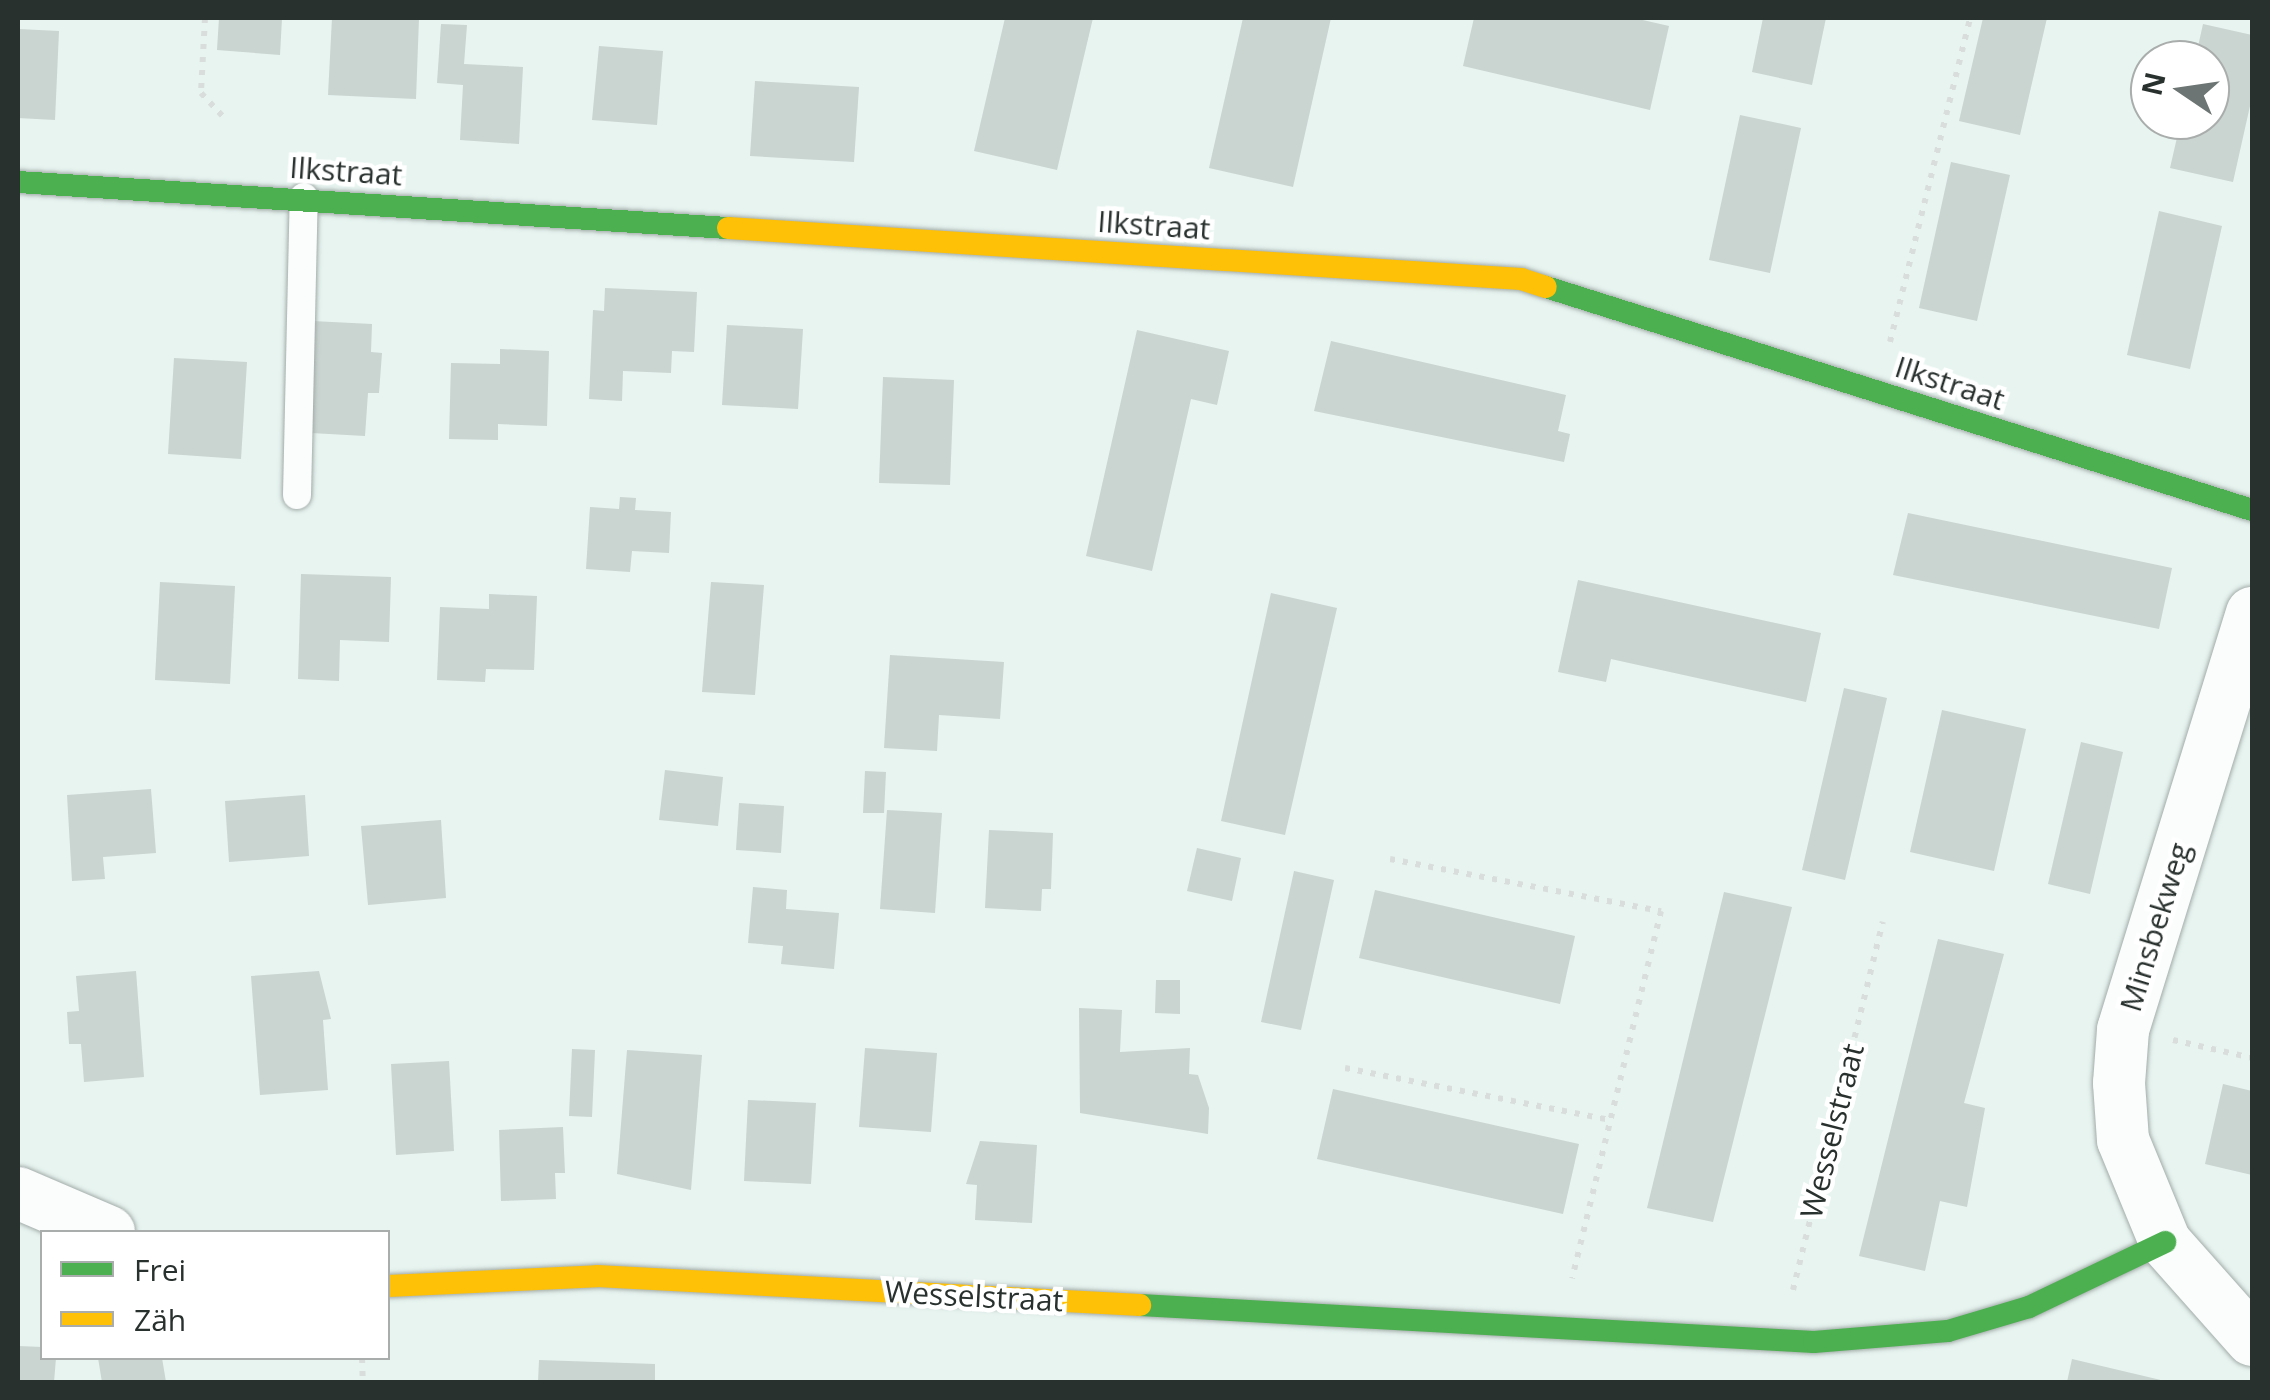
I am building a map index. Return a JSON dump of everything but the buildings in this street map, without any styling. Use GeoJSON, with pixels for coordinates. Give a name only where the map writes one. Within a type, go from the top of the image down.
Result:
{"type":"FeatureCollection","features":[{"type":"Feature","properties":{"kind":"street","name":"Ilkstraat"},"geometry":{"type":"LineString","coordinates":[[18,182],[1521,279],[2252,510]]}},
{"type":"Feature","properties":{"kind":"street","name":"Minsbekweg"},"geometry":{"type":"LineString","coordinates":[[2164,1242],[2123,1140],[2123,1030],[2252,613]]}},
{"type":"Feature","properties":{"kind":"street"},"geometry":{"type":"LineString","coordinates":[[18,1194],[104,1230]]}},
{"type":"Feature","properties":{"kind":"street","name":"Wesselstraat"},"geometry":{"type":"LineString","coordinates":[[390,1286],[597,1276],[1781,1340],[1948,1331],[2029,1307],[2164,1242]]}},
{"type":"Feature","properties":{"kind":"street"},"geometry":{"type":"LineString","coordinates":[[2164,1242],[2252,1340]]}},
{"type":"Feature","properties":{"kind":"lane"},"geometry":{"type":"LineString","coordinates":[[297,495],[304,198]]}},
{"type":"Feature","properties":{"kind":"path"},"geometry":{"type":"LineString","coordinates":[[205,18],[201,93],[226,120]]}},
{"type":"Feature","properties":{"kind":"path"},"geometry":{"type":"LineString","coordinates":[[1878,391],[1970,18]]}},
{"type":"Feature","properties":{"kind":"path"},"geometry":{"type":"LineString","coordinates":[[1390,859],[1662,912],[1560,1328]]}},
{"type":"Feature","properties":{"kind":"path","name":"Wesselstraat"},"geometry":{"type":"LineString","coordinates":[[1781,1340],[1883,922]]}},
{"type":"Feature","properties":{"kind":"path"},"geometry":{"type":"LineString","coordinates":[[2123,1030],[2252,1058]]}},
{"type":"Feature","properties":{"kind":"path"},"geometry":{"type":"LineString","coordinates":[[1345,1068],[1611,1120]]}},
{"type":"Feature","properties":{"kind":"traffic: fast"},"geometry":{"type":"LineString","coordinates":[[18,182],[728,228]]}},
{"type":"Feature","properties":{"kind":"traffic: fast"},"geometry":{"type":"LineString","coordinates":[[1546,287],[2252,510]]}},
{"type":"Feature","properties":{"kind":"traffic: fast"},"geometry":{"type":"LineString","coordinates":[[1140,1305],[1814,1342],[1948,1331],[2029,1307],[2165,1242]]}},
{"type":"Feature","properties":{"kind":"traffic: slow"},"geometry":{"type":"LineString","coordinates":[[728,228],[1521,279],[1546,287]]}},
{"type":"Feature","properties":{"kind":"traffic: slow"},"geometry":{"type":"LineString","coordinates":[[390,1286],[597,1276],[1140,1305]]}}]}
